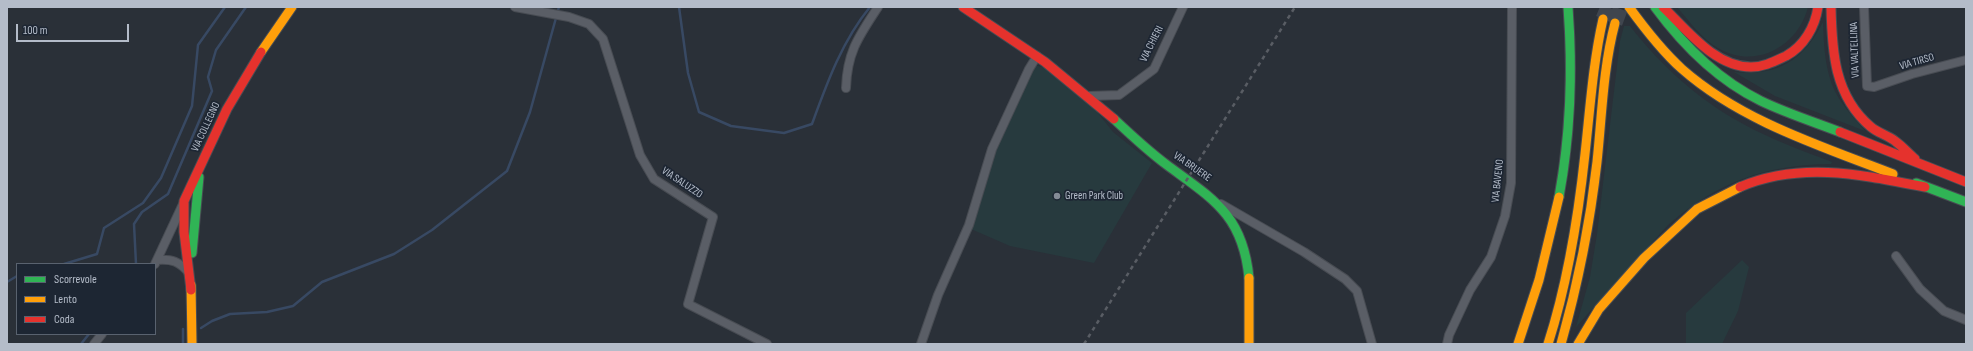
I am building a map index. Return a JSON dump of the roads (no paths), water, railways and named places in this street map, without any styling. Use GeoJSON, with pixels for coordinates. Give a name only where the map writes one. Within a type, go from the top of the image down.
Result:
{"type":"FeatureCollection","features":[{"type":"Feature","properties":{"kind":"main road","name":"VIA COLLEGNO"},"geometry":{"type":"LineString","coordinates":[[184,201],[227,109],[250,69],[292,7]]}},
{"type":"Feature","properties":{"kind":"main road","name":"VIA BRUERE"},"geometry":{"type":"LineString","coordinates":[[963,7],[1037,56],[1089,96],[1158,158],[1218,203],[1237,231],[1248,263],[1250,281],[1249,344]]}},
{"type":"Feature","properties":{"kind":"main road"},"geometry":{"type":"LineString","coordinates":[[1518,344],[1537,287],[1552,230],[1567,141],[1572,80],[1568,7]]}},
{"type":"Feature","properties":{"kind":"main road"},"geometry":{"type":"LineString","coordinates":[[1630,7],[1645,31],[1664,52],[1691,77],[1720,98],[1754,118],[1966,202]]}},
{"type":"Feature","properties":{"kind":"main road"},"geometry":{"type":"LineString","coordinates":[[1655,7],[1676,35],[1712,71],[1734,86],[1761,101],[1966,182]]}},
{"type":"Feature","properties":{"kind":"main road"},"geometry":{"type":"LineString","coordinates":[[1663,7],[1708,51],[1726,61],[1740,66],[1755,67],[1782,59],[1794,51],[1812,28],[1818,7]]}},
{"type":"Feature","properties":{"kind":"main road"},"geometry":{"type":"LineString","coordinates":[[1831,7],[1833,61],[1837,77],[1845,95],[1870,127],[1894,140],[1920,164]]}},
{"type":"Feature","properties":{"kind":"main road"},"geometry":{"type":"LineString","coordinates":[[1548,344],[1556,322],[1574,249],[1596,52],[1603,19]]}},
{"type":"Feature","properties":{"kind":"main road"},"geometry":{"type":"LineString","coordinates":[[1561,344],[1571,315],[1584,258],[1608,49],[1615,23]]}},
{"type":"Feature","properties":{"kind":"main road"},"geometry":{"type":"LineString","coordinates":[[192,344],[191,290],[193,230],[201,167]]}},
{"type":"Feature","properties":{"kind":"main road"},"geometry":{"type":"LineString","coordinates":[[1578,344],[1599,309],[1644,258],[1697,208],[1724,194],[1750,183],[1780,174],[1813,171],[1870,176],[1925,187]]}},
{"type":"Feature","properties":{"kind":"main road"},"geometry":{"type":"LineString","coordinates":[[184,201],[184,232],[191,290]]}},
{"type":"Feature","properties":{"kind":"street","name":"VIA SALUZZO"},"geometry":{"type":"LineString","coordinates":[[515,7],[557,14],[589,24],[603,39],[640,155],[654,179],[713,217],[688,304],[767,344]]}},
{"type":"Feature","properties":{"kind":"street"},"geometry":{"type":"LineString","coordinates":[[846,88],[847,68],[851,53],[878,7]]}},
{"type":"Feature","properties":{"kind":"street","name":"VIA CHIERI"},"geometry":{"type":"LineString","coordinates":[[1089,96],[1119,95],[1154,69],[1182,7]]}},
{"type":"Feature","properties":{"kind":"street","name":"VIA BAVENO"},"geometry":{"type":"LineString","coordinates":[[1447,344],[1449,335],[1470,290],[1491,257],[1504,216],[1511,183],[1512,7]]}},
{"type":"Feature","properties":{"kind":"street","name":"VIA VALTELLINA"},"geometry":{"type":"LineString","coordinates":[[1864,7],[1867,86],[1874,87]]}},
{"type":"Feature","properties":{"kind":"street"},"geometry":{"type":"LineString","coordinates":[[921,344],[938,295],[969,225],[992,149],[1029,69],[1037,56]]}},
{"type":"Feature","properties":{"kind":"street","name":"VIA TIRSO"},"geometry":{"type":"LineString","coordinates":[[1874,87],[1912,74],[1966,60]]}},
{"type":"Feature","properties":{"kind":"street"},"geometry":{"type":"LineString","coordinates":[[184,201],[189,211],[193,230]]}},
{"type":"Feature","properties":{"kind":"street","name":"VIA COLLEGNO"},"geometry":{"type":"LineString","coordinates":[[156,262],[184,201]]}},
{"type":"Feature","properties":{"kind":"street"},"geometry":{"type":"LineString","coordinates":[[1218,203],[1304,252],[1345,279],[1357,291],[1372,344]]}},
{"type":"Feature","properties":{"kind":"street"},"geometry":{"type":"LineString","coordinates":[[1896,256],[1925,294],[1944,311],[1966,320]]}},
{"type":"Feature","properties":{"kind":"street"},"geometry":{"type":"LineString","coordinates":[[156,262],[171,259],[177,261],[189,273]]}},
{"type":"Feature","properties":{"kind":"street"},"geometry":{"type":"LineString","coordinates":[[94,344],[101,335]]}},
{"type":"Feature","properties":{"kind":"waterway"},"geometry":{"type":"LineString","coordinates":[[67,263],[97,254],[104,228],[143,203],[161,178],[192,106],[198,45],[225,7]]}},
{"type":"Feature","properties":{"kind":"waterway"},"geometry":{"type":"LineString","coordinates":[[136,263],[134,224],[142,212],[168,194],[212,91],[208,77],[216,50],[246,7]]}},
{"type":"Feature","properties":{"kind":"waterway"},"geometry":{"type":"LineString","coordinates":[[201,328],[212,321],[230,314],[267,312],[293,306],[322,282],[394,254],[432,230],[507,171],[530,112],[559,7]]}},
{"type":"Feature","properties":{"kind":"waterway"},"geometry":{"type":"LineString","coordinates":[[679,7],[688,73],[699,112],[731,126],[784,133],[812,124],[843,48],[860,20],[870,7]]}},
{"type":"Feature","properties":{"kind":"waterway"},"geometry":{"type":"LineString","coordinates":[[7,282],[16,277]]}},
{"type":"Feature","properties":{"kind":"waterway"},"geometry":{"type":"LineString","coordinates":[[183,329],[183,344]]}},
{"type":"Feature","properties":{"kind":"waterway"},"geometry":{"type":"LineString","coordinates":[[81,344],[88,335]]}},
{"type":"Feature","properties":{"kind":"tunnel"},"geometry":{"type":"LineString","coordinates":[[1603,19],[1608,7]]}},
{"type":"Feature","properties":{"kind":"tunnel"},"geometry":{"type":"LineString","coordinates":[[1615,23],[1621,7]]}},
{"type":"Feature","properties":{"kind":"railway"},"geometry":{"type":"LineString","coordinates":[[1084,344],[1295,7]]}},
{"type":"Feature","properties":{"kind":"place","name":"Green Park Club"},"geometry":{"type":"Point","coordinates":[1057,196]}}]}
